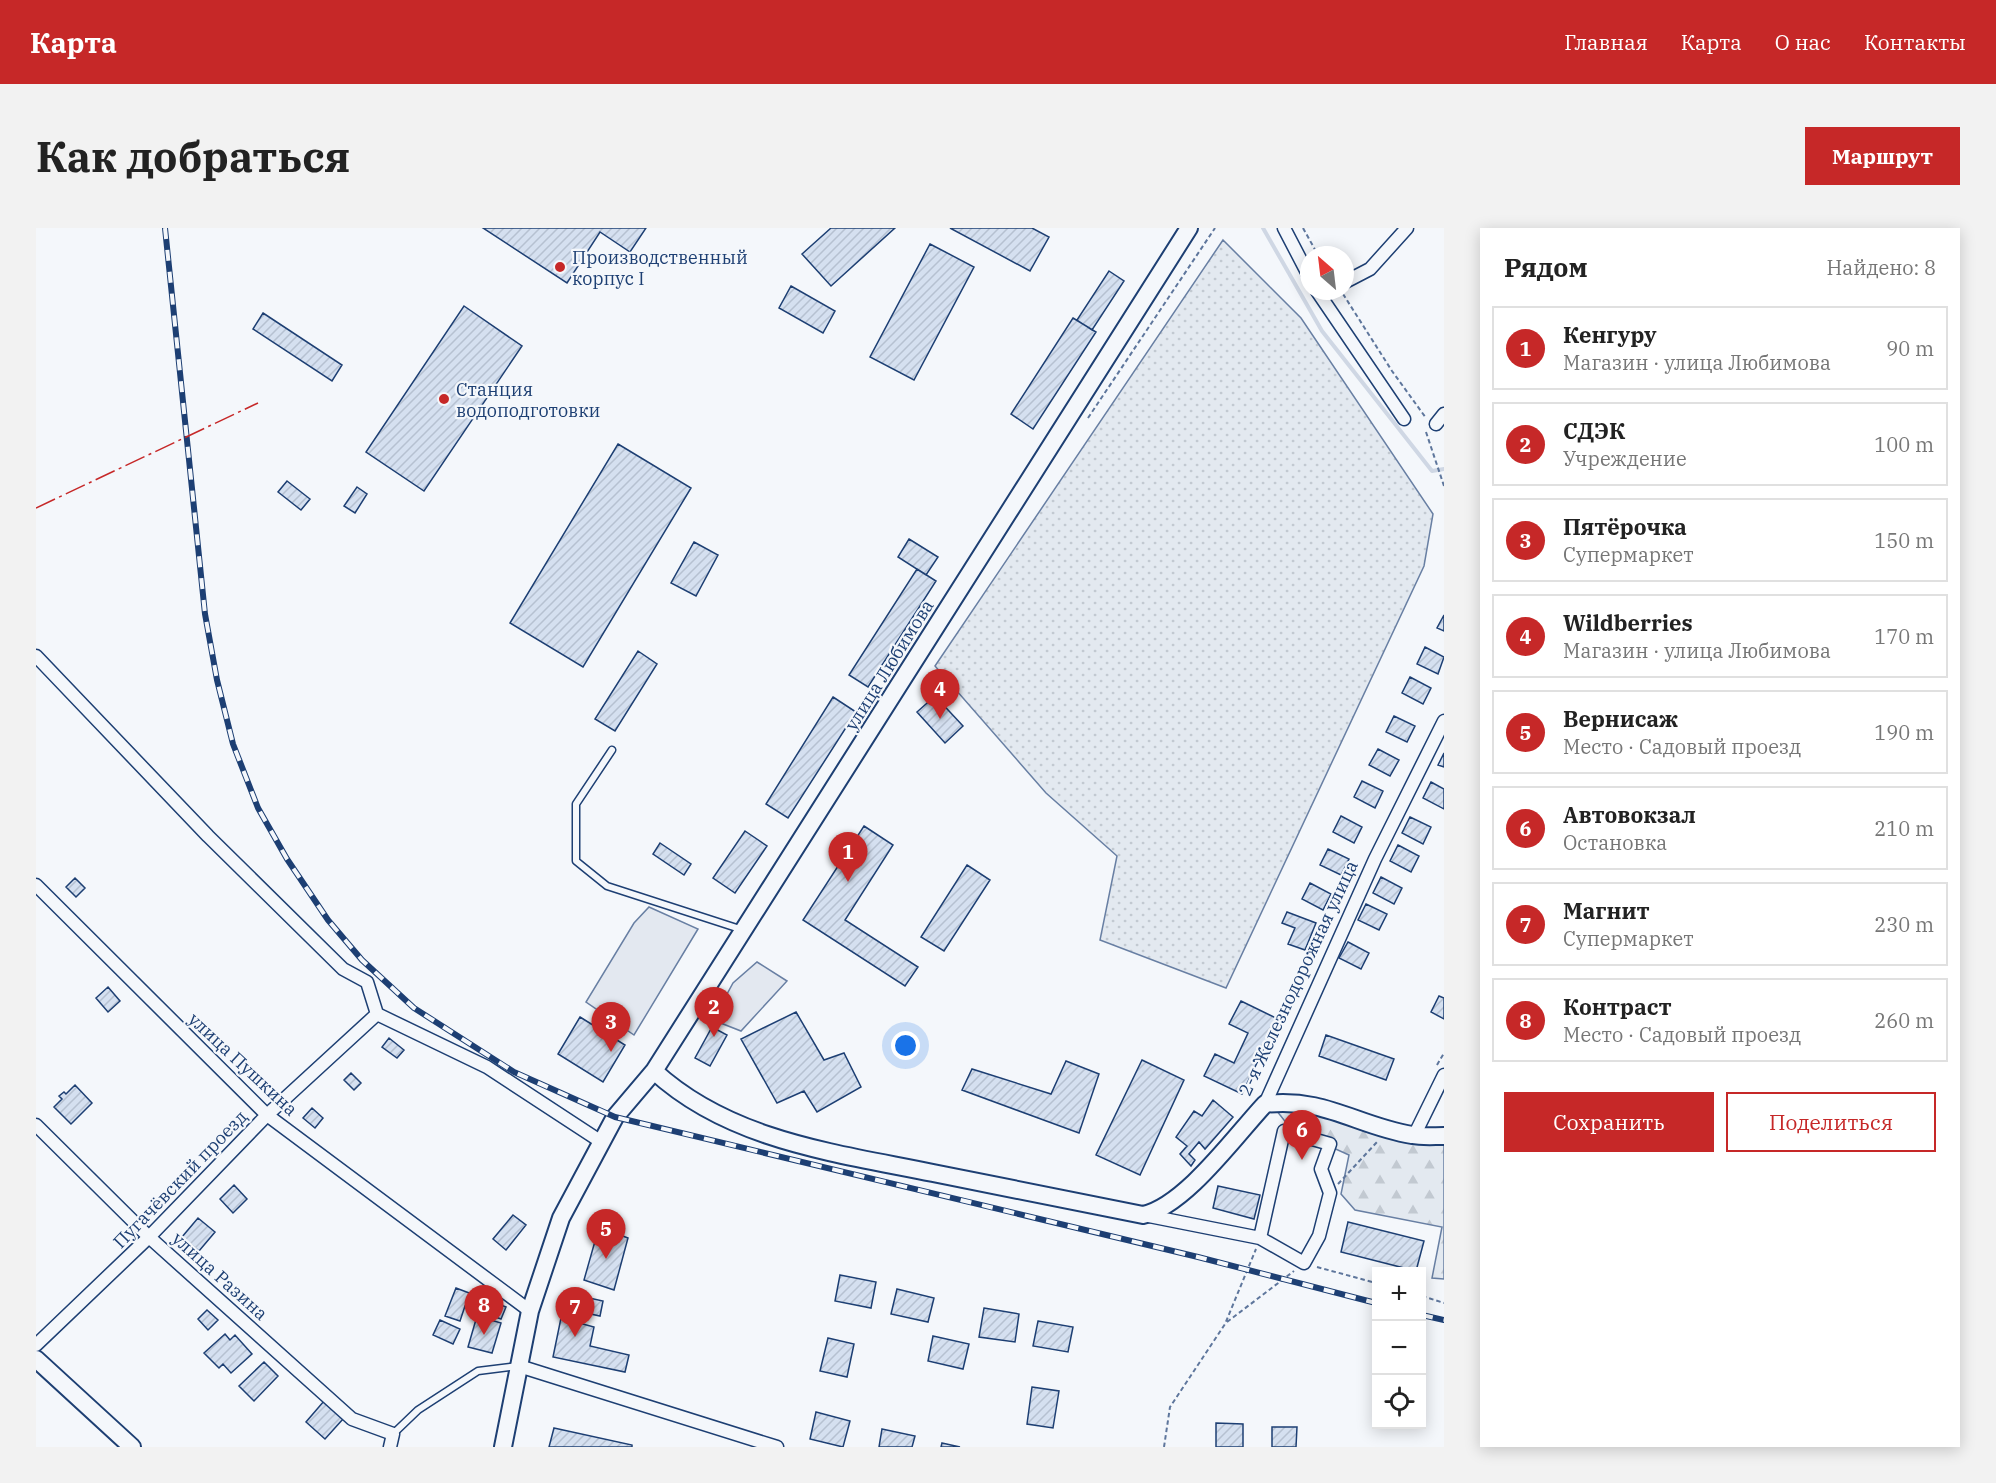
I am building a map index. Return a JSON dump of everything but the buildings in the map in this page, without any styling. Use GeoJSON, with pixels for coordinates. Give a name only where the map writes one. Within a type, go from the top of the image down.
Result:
{"type":"FeatureCollection","features":[{"type":"Feature","properties":{"kind":"main road","name":"улица Любимова"},"geometry":{"type":"LineString","coordinates":[[502,1447],[530,1311],[561,1218],[600,1141],[615,1118],[654,1071],[1189,228]]}},
{"type":"Feature","properties":{"kind":"main road"},"geometry":{"type":"LineString","coordinates":[[654,1071],[666,1082],[718,1116],[785,1141],[1143,1215]]}},
{"type":"Feature","properties":{"kind":"main road"},"geometry":{"type":"LineString","coordinates":[[1265,1104],[1288,1101],[1312,1104],[1389,1130],[1414,1136],[1444,1136]]}},
{"type":"Feature","properties":{"kind":"main road","name":"2-я Железнодорожная улица"},"geometry":{"type":"LineString","coordinates":[[1143,1215],[1154,1212],[1182,1195],[1265,1104]]}},
{"type":"Feature","properties":{"kind":"main road"},"geometry":{"type":"LineString","coordinates":[[36,1359],[132,1447]]}},
{"type":"Feature","properties":{"kind":"street"},"geometry":{"type":"LineString","coordinates":[[1284,228],[1300,259]]}},
{"type":"Feature","properties":{"kind":"street"},"geometry":{"type":"LineString","coordinates":[[1354,277],[1370,269],[1407,228]]}},
{"type":"Feature","properties":{"kind":"street"},"geometry":{"type":"LineString","coordinates":[[1326,300],[1404,419]]}},
{"type":"Feature","properties":{"kind":"street"},"geometry":{"type":"LineString","coordinates":[[36,656],[208,836],[342,969],[367,982],[377,1014],[487,1066],[600,1141]]}},
{"type":"Feature","properties":{"kind":"street","name":"2-я Железнодорожная улица"},"geometry":{"type":"LineString","coordinates":[[1265,1104],[1375,859],[1444,721]]}},
{"type":"Feature","properties":{"kind":"street","name":"улица Пушкина"},"geometry":{"type":"LineString","coordinates":[[36,885],[267,1115],[530,1311]]}},
{"type":"Feature","properties":{"kind":"street","name":"Пугачёвский проезд"},"geometry":{"type":"LineString","coordinates":[[36,1345],[149,1237],[267,1115],[377,1014]]}},
{"type":"Feature","properties":{"kind":"street"},"geometry":{"type":"LineString","coordinates":[[1414,1136],[1444,1075]]}},
{"type":"Feature","properties":{"kind":"street","name":"улица Разина"},"geometry":{"type":"LineString","coordinates":[[36,1125],[149,1237],[352,1419],[393,1434]]}},
{"type":"Feature","properties":{"kind":"street"},"geometry":{"type":"LineString","coordinates":[[1143,1215],[1260,1238],[1304,1263],[1319,1236],[1330,1193],[1321,1169],[1330,1143],[1284,1131],[1260,1238]]}},
{"type":"Feature","properties":{"kind":"street"},"geometry":{"type":"LineString","coordinates":[[519,1366],[777,1447]]}},
{"type":"Feature","properties":{"kind":"street"},"geometry":{"type":"LineString","coordinates":[[390,1447],[393,1434]]}},
{"type":"Feature","properties":{"kind":"lane"},"geometry":{"type":"LineString","coordinates":[[612,750],[576,804],[576,861],[607,886],[743,930]]}},
{"type":"Feature","properties":{"kind":"lane"},"geometry":{"type":"LineString","coordinates":[[708,986],[725,998]]}},
{"type":"Feature","properties":{"kind":"lane"},"geometry":{"type":"LineString","coordinates":[[393,1434],[418,1410],[478,1371],[519,1366]]}},
{"type":"Feature","properties":{"kind":"path"},"geometry":{"type":"LineString","coordinates":[[1303,228],[1313,246]]}},
{"type":"Feature","properties":{"kind":"path"},"geometry":{"type":"LineString","coordinates":[[1348,300],[1422,415],[1435,465],[1444,486]]}},
{"type":"Feature","properties":{"kind":"path"},"geometry":{"type":"LineString","coordinates":[[1422,415],[1440,419]]}},
{"type":"Feature","properties":{"kind":"path"},"geometry":{"type":"LineString","coordinates":[[1330,1193],[1389,1130]]}},
{"type":"Feature","properties":{"kind":"path"},"geometry":{"type":"LineString","coordinates":[[1164,1447],[1170,1407],[1225,1324],[1260,1238]]}},
{"type":"Feature","properties":{"kind":"path"},"geometry":{"type":"LineString","coordinates":[[1225,1324],[1304,1263],[1372,1282]]}},
{"type":"Feature","properties":{"kind":"path"},"geometry":{"type":"LineString","coordinates":[[1426,1297],[1444,1303]]}},
{"type":"Feature","properties":{"kind":"green space"},"geometry":{"type":"Polygon","coordinates":[[[1223,240],[1301,318],[1433,514],[1424,566],[1226,988],[1100,940],[1117,856],[1046,793],[935,666],[1223,240]]]}},
{"type":"Feature","properties":{"kind":"green space"},"geometry":{"type":"Polygon","coordinates":[[[1276,1110],[1328,1114],[1378,1129],[1412,1144],[1444,1143],[1444,1279],[1432,1278],[1442,1227],[1355,1210],[1341,1194],[1349,1155],[1291,1129],[1276,1110]]]}},
{"type":"Feature","properties":{"kind":"shaded area"},"geometry":{"type":"Polygon","coordinates":[[[649,907],[698,929],[634,1035],[586,1002],[634,923],[649,907]]]}},
{"type":"Feature","properties":{"kind":"shaded area"},"geometry":{"type":"Polygon","coordinates":[[[757,962],[787,981],[741,1031],[713,1020],[733,983],[757,962]]]}},
{"type":"Feature","properties":{"kind":"waterway"},"geometry":{"type":"LineString","coordinates":[[1263,228],[1322,331],[1432,471],[1444,469]]}},
{"type":"Feature","properties":{"kind":"railway"},"geometry":{"type":"LineString","coordinates":[[165,228],[205,614],[217,680],[233,744],[258,808],[287,859],[328,920],[362,960],[414,1008],[514,1072],[615,1117],[1198,1257],[1372,1302]]}},
{"type":"Feature","properties":{"kind":"railway"},"geometry":{"type":"LineString","coordinates":[[1426,1316],[1444,1320]]}},
{"type":"Feature","properties":{"kind":"power"},"geometry":{"type":"LineString","coordinates":[[36,508],[258,403]]}},
{"type":"Feature","properties":{"kind":"place","name":"Производственный корпус I"},"geometry":{"type":"Point","coordinates":[560,267]}},
{"type":"Feature","properties":{"kind":"place","name":"Станция водоподготовки"},"geometry":{"type":"Point","coordinates":[444,399]}},
{"type":"Feature","properties":{"kind":"place","name":"Wildberries"},"geometry":{"type":"Point","coordinates":[940,719]}},
{"type":"Feature","properties":{"kind":"place","name":"Кенгуру"},"geometry":{"type":"Point","coordinates":[848,882]}},
{"type":"Feature","properties":{"kind":"place","name":"СДЭК"},"geometry":{"type":"Point","coordinates":[714,1037]}},
{"type":"Feature","properties":{"kind":"place","name":"Пятёрочка"},"geometry":{"type":"Point","coordinates":[611,1052]}},
{"type":"Feature","properties":{"kind":"place","name":"Автовокзал"},"geometry":{"type":"Point","coordinates":[1302,1160]}},
{"type":"Feature","properties":{"kind":"place","name":"Вернисаж"},"geometry":{"type":"Point","coordinates":[606,1259]}},
{"type":"Feature","properties":{"kind":"place","name":"Контраст"},"geometry":{"type":"Point","coordinates":[484,1335]}},
{"type":"Feature","properties":{"kind":"place","name":"Магнит"},"geometry":{"type":"Point","coordinates":[575,1337]}}]}
